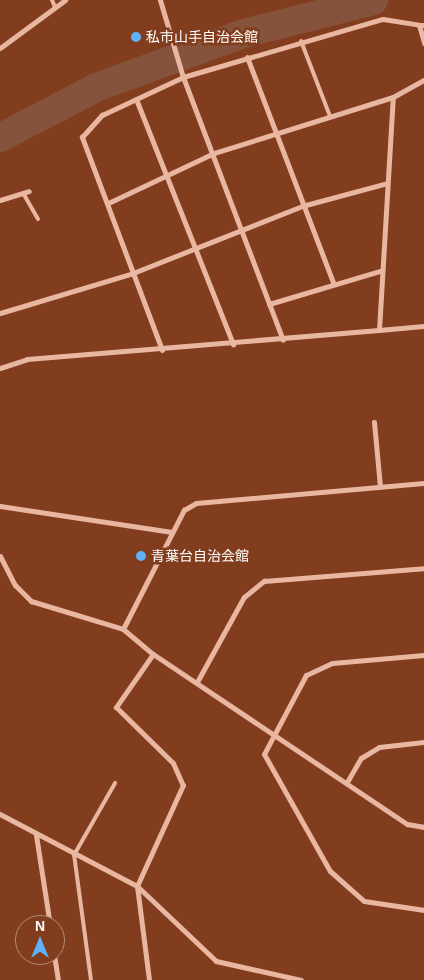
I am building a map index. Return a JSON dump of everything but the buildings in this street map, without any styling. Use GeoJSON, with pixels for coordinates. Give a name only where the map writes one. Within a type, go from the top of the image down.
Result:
{"type":"FeatureCollection","features":[{"type":"Feature","properties":{"kind":"street"},"geometry":{"type":"LineString","coordinates":[[0,48],[65,0]]}},
{"type":"Feature","properties":{"kind":"street"},"geometry":{"type":"LineString","coordinates":[[160,0],[183,76],[214,153],[241,231],[283,340]]}},
{"type":"Feature","properties":{"kind":"street"},"geometry":{"type":"LineString","coordinates":[[162,350],[82,137],[102,115],[183,76],[301,41],[383,19],[421,25],[424,43]]}},
{"type":"Feature","properties":{"kind":"street"},"geometry":{"type":"LineString","coordinates":[[246,57],[302,206],[333,282]]}},
{"type":"Feature","properties":{"kind":"street"},"geometry":{"type":"LineString","coordinates":[[108,203],[214,153],[393,97],[424,80]]}},
{"type":"Feature","properties":{"kind":"street"},"geometry":{"type":"LineString","coordinates":[[379,330],[380,271],[393,97]]}},
{"type":"Feature","properties":{"kind":"street"},"geometry":{"type":"LineString","coordinates":[[136,99],[164,177],[233,344]]}},
{"type":"Feature","properties":{"kind":"street"},"geometry":{"type":"LineString","coordinates":[[0,313],[133,273],[302,206],[387,183]]}},
{"type":"Feature","properties":{"kind":"street"},"geometry":{"type":"LineString","coordinates":[[0,200],[29,191]]}},
{"type":"Feature","properties":{"kind":"street"},"geometry":{"type":"LineString","coordinates":[[269,304],[333,282],[380,271]]}},
{"type":"Feature","properties":{"kind":"street"},"geometry":{"type":"LineString","coordinates":[[0,368],[27,359],[283,340],[424,326]]}},
{"type":"Feature","properties":{"kind":"street"},"geometry":{"type":"LineString","coordinates":[[374,422],[380,487]]}},
{"type":"Feature","properties":{"kind":"street"},"geometry":{"type":"LineString","coordinates":[[123,629],[184,510],[196,503],[424,483]]}},
{"type":"Feature","properties":{"kind":"street"},"geometry":{"type":"LineString","coordinates":[[0,506],[172,532]]}},
{"type":"Feature","properties":{"kind":"street"},"geometry":{"type":"LineString","coordinates":[[0,556],[15,585],[31,601],[123,629],[153,654],[407,824],[424,827]]}},
{"type":"Feature","properties":{"kind":"street"},"geometry":{"type":"LineString","coordinates":[[197,682],[244,596],[264,581],[424,568]]}},
{"type":"Feature","properties":{"kind":"street"},"geometry":{"type":"LineString","coordinates":[[149,980],[137,886],[183,786],[173,763],[116,707],[153,654]]}},
{"type":"Feature","properties":{"kind":"street"},"geometry":{"type":"LineString","coordinates":[[424,655],[332,663],[306,675],[273,733],[264,754],[330,872],[364,900],[424,910]]}},
{"type":"Feature","properties":{"kind":"street"},"geometry":{"type":"LineString","coordinates":[[346,782],[360,758],[379,746],[424,742]]}},
{"type":"Feature","properties":{"kind":"street"},"geometry":{"type":"LineString","coordinates":[[0,814],[36,835],[137,886],[216,961],[301,980]]}},
{"type":"Feature","properties":{"kind":"street"},"geometry":{"type":"LineString","coordinates":[[36,835],[48,915]]}},
{"type":"Feature","properties":{"kind":"street"},"geometry":{"type":"LineString","coordinates":[[56,965],[58,980]]}},
{"type":"Feature","properties":{"kind":"lane"},"geometry":{"type":"LineString","coordinates":[[52,0],[56,7]]}},
{"type":"Feature","properties":{"kind":"lane"},"geometry":{"type":"LineString","coordinates":[[301,41],[330,116]]}},
{"type":"Feature","properties":{"kind":"lane"},"geometry":{"type":"LineString","coordinates":[[22,193],[38,219]]}},
{"type":"Feature","properties":{"kind":"lane"},"geometry":{"type":"LineString","coordinates":[[91,980],[74,854],[115,783]]}},
{"type":"Feature","properties":{"kind":"waterway"},"geometry":{"type":"LineString","coordinates":[[0,137],[98,86],[243,33],[373,0]]}},
{"type":"Feature","properties":{"kind":"place","name":"私市山手自治会館"},"geometry":{"type":"Point","coordinates":[136,37]}},
{"type":"Feature","properties":{"kind":"place","name":"青葉台自治会館"},"geometry":{"type":"Point","coordinates":[141,556]}}]}
